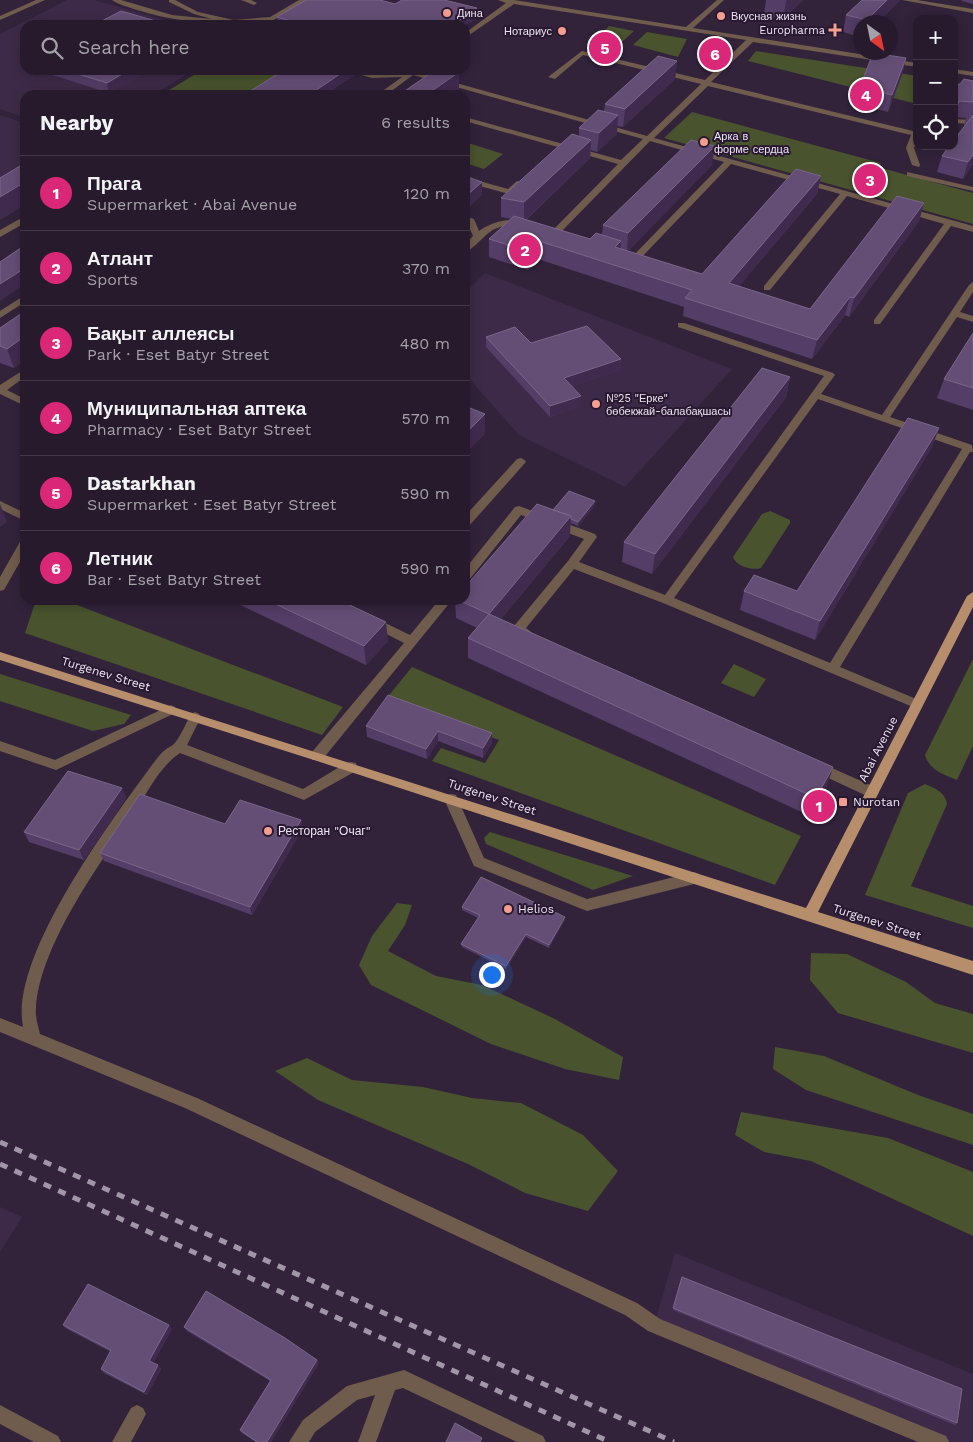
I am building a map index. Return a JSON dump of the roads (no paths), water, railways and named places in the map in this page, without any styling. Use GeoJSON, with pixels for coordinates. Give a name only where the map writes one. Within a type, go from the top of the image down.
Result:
{"type":"FeatureCollection","features":[{"type":"Feature","properties":{"kind":"main road","name":"Abai Avenue"},"geometry":{"type":"LineString","coordinates":[[808,915],[973,596]]}},
{"type":"Feature","properties":{"kind":"main road","name":"Turgenev Street"},"geometry":{"type":"LineString","coordinates":[[0,656],[318,756],[973,968]]}},
{"type":"Feature","properties":{"kind":"street"},"geometry":{"type":"LineString","coordinates":[[0,18],[42,0]]}},
{"type":"Feature","properties":{"kind":"street"},"geometry":{"type":"LineString","coordinates":[[115,0],[162,16],[186,20]]}},
{"type":"Feature","properties":{"kind":"street"},"geometry":{"type":"LineString","coordinates":[[172,0],[172,2],[196,13],[227,20]]}},
{"type":"Feature","properties":{"kind":"street"},"geometry":{"type":"LineString","coordinates":[[244,0],[254,3]]}},
{"type":"Feature","properties":{"kind":"street"},"geometry":{"type":"LineString","coordinates":[[252,20],[273,19],[304,0]]}},
{"type":"Feature","properties":{"kind":"street"},"geometry":{"type":"LineString","coordinates":[[501,0],[913,64]]}},
{"type":"Feature","properties":{"kind":"street"},"geometry":{"type":"LineString","coordinates":[[555,9],[565,0]]}},
{"type":"Feature","properties":{"kind":"street"},"geometry":{"type":"LineString","coordinates":[[686,30],[721,0]]}},
{"type":"Feature","properties":{"kind":"street"},"geometry":{"type":"LineString","coordinates":[[905,0],[973,11]]}},
{"type":"Feature","properties":{"kind":"street"},"geometry":{"type":"LineString","coordinates":[[470,32],[512,2]]}},
{"type":"Feature","properties":{"kind":"street"},"geometry":{"type":"LineString","coordinates":[[0,7],[14,11]]}},
{"type":"Feature","properties":{"kind":"street"},"geometry":{"type":"LineString","coordinates":[[554,234],[623,163],[752,40]]}},
{"type":"Feature","properties":{"kind":"street"},"geometry":{"type":"LineString","coordinates":[[552,77],[582,53],[913,133]]}},
{"type":"Feature","properties":{"kind":"street"},"geometry":{"type":"LineString","coordinates":[[644,77],[651,71]]}},
{"type":"Feature","properties":{"kind":"street"},"geometry":{"type":"LineString","coordinates":[[958,72],[973,74]]}},
{"type":"Feature","properties":{"kind":"street"},"geometry":{"type":"LineString","coordinates":[[362,75],[393,78],[404,75]]}},
{"type":"Feature","properties":{"kind":"street"},"geometry":{"type":"LineString","coordinates":[[388,90],[411,75]]}},
{"type":"Feature","properties":{"kind":"street"},"geometry":{"type":"LineString","coordinates":[[426,75],[594,120],[648,139],[973,229]]}},
{"type":"Feature","properties":{"kind":"street"},"geometry":{"type":"LineString","coordinates":[[470,120],[623,163]]}},
{"type":"Feature","properties":{"kind":"street"},"geometry":{"type":"LineString","coordinates":[[958,121],[973,122]]}},
{"type":"Feature","properties":{"kind":"street"},"geometry":{"type":"LineString","coordinates":[[913,141],[910,148],[916,164]]}},
{"type":"Feature","properties":{"kind":"street"},"geometry":{"type":"LineString","coordinates":[[554,153],[562,147]]}},
{"type":"Feature","properties":{"kind":"street"},"geometry":{"type":"LineString","coordinates":[[644,262],[630,258],[730,161]]}},
{"type":"Feature","properties":{"kind":"street"},"geometry":{"type":"LineString","coordinates":[[910,174],[972,187]]}},
{"type":"Feature","properties":{"kind":"street"},"geometry":{"type":"LineString","coordinates":[[470,180],[509,192],[524,179]]}},
{"type":"Feature","properties":{"kind":"street"},"geometry":{"type":"LineString","coordinates":[[767,288],[845,194]]}},
{"type":"Feature","properties":{"kind":"street"},"geometry":{"type":"LineString","coordinates":[[470,221],[478,236]]}},
{"type":"Feature","properties":{"kind":"street"},"geometry":{"type":"LineString","coordinates":[[0,234],[20,222]]}},
{"type":"Feature","properties":{"kind":"street"},"geometry":{"type":"LineString","coordinates":[[470,244],[478,236],[501,222],[528,226]]}},
{"type":"Feature","properties":{"kind":"street"},"geometry":{"type":"LineString","coordinates":[[877,322],[949,223]]}},
{"type":"Feature","properties":{"kind":"street"},"geometry":{"type":"LineString","coordinates":[[885,418],[973,285]]}},
{"type":"Feature","properties":{"kind":"street"},"geometry":{"type":"LineString","coordinates":[[0,315],[20,301]]}},
{"type":"Feature","properties":{"kind":"street"},"geometry":{"type":"LineString","coordinates":[[954,313],[973,319]]}},
{"type":"Feature","properties":{"kind":"street"},"geometry":{"type":"LineString","coordinates":[[667,600],[830,375],[681,325]]}},
{"type":"Feature","properties":{"kind":"street"},"geometry":{"type":"LineString","coordinates":[[20,376],[0,390],[20,400]]}},
{"type":"Feature","properties":{"kind":"street"},"geometry":{"type":"LineString","coordinates":[[816,395],[971,448],[833,669]]}},
{"type":"Feature","properties":{"kind":"street"},"geometry":{"type":"LineString","coordinates":[[470,517],[520,461]]}},
{"type":"Feature","properties":{"kind":"street"},"geometry":{"type":"LineString","coordinates":[[0,505],[20,515]]}},
{"type":"Feature","properties":{"kind":"street"},"geometry":{"type":"LineString","coordinates":[[470,569],[519,510],[591,538],[518,630],[544,642]]}},
{"type":"Feature","properties":{"kind":"street"},"geometry":{"type":"LineString","coordinates":[[0,587],[20,552]]}},
{"type":"Feature","properties":{"kind":"street"},"geometry":{"type":"LineString","coordinates":[[572,564],[667,600],[917,704]]}},
{"type":"Feature","properties":{"kind":"street"},"geometry":{"type":"LineString","coordinates":[[318,756],[442,605]]}},
{"type":"Feature","properties":{"kind":"street"},"geometry":{"type":"LineString","coordinates":[[359,616],[411,641]]}},
{"type":"Feature","properties":{"kind":"street"},"geometry":{"type":"LineString","coordinates":[[0,746],[56,765],[171,710]]}},
{"type":"Feature","properties":{"kind":"street"},"geometry":{"type":"LineString","coordinates":[[32,1038],[28,1006],[32,985],[38,965],[63,912],[91,866],[158,768],[169,754],[179,747],[195,717]]}},
{"type":"Feature","properties":{"kind":"street"},"geometry":{"type":"LineString","coordinates":[[179,747],[304,795],[350,767]]}},
{"type":"Feature","properties":{"kind":"street"},"geometry":{"type":"LineString","coordinates":[[804,760],[872,792]]}},
{"type":"Feature","properties":{"kind":"street"},"geometry":{"type":"LineString","coordinates":[[450,799],[479,862],[587,905],[694,878]]}},
{"type":"Feature","properties":{"kind":"street"},"geometry":{"type":"LineString","coordinates":[[0,1025],[191,1103],[631,1309],[654,1325],[940,1442]]}},
{"type":"Feature","properties":{"kind":"street"},"geometry":{"type":"LineString","coordinates":[[298,1442],[309,1426],[353,1392],[404,1379],[537,1442]]}},
{"type":"Feature","properties":{"kind":"street"},"geometry":{"type":"LineString","coordinates":[[366,1442],[389,1383]]}},
{"type":"Feature","properties":{"kind":"street"},"geometry":{"type":"LineString","coordinates":[[0,1414],[52,1442]]}},
{"type":"Feature","properties":{"kind":"street"},"geometry":{"type":"LineString","coordinates":[[121,1442],[137,1414]]}},
{"type":"Feature","properties":{"kind":"railway"},"geometry":{"type":"LineString","coordinates":[[0,1142],[674,1442]]}},
{"type":"Feature","properties":{"kind":"railway"},"geometry":{"type":"LineString","coordinates":[[0,1164],[610,1442]]}},
{"type":"Feature","properties":{"kind":"place","name":"Дина"},"geometry":{"type":"Point","coordinates":[447,13]}},
{"type":"Feature","properties":{"kind":"place","name":"Вкусная жизнь"},"geometry":{"type":"Point","coordinates":[721,16]}},
{"type":"Feature","properties":{"kind":"place","name":"Europharma"},"geometry":{"type":"Point","coordinates":[835,30]}},
{"type":"Feature","properties":{"kind":"place","name":"Нотариус"},"geometry":{"type":"Point","coordinates":[562,31]}},
{"type":"Feature","properties":{"kind":"place","name":"Dastarkhan"},"geometry":{"type":"Point","coordinates":[605,48]}},
{"type":"Feature","properties":{"kind":"place","name":"Летник"},"geometry":{"type":"Point","coordinates":[715,54]}},
{"type":"Feature","properties":{"kind":"place","name":"Муниципальная аптека"},"geometry":{"type":"Point","coordinates":[866,95]}},
{"type":"Feature","properties":{"kind":"place","name":"Арка в форме сердца"},"geometry":{"type":"Point","coordinates":[704,142]}},
{"type":"Feature","properties":{"kind":"place","name":"Бақыт аллеясы"},"geometry":{"type":"Point","coordinates":[870,180]}},
{"type":"Feature","properties":{"kind":"place","name":"Атлант"},"geometry":{"type":"Point","coordinates":[525,250]}},
{"type":"Feature","properties":{"kind":"place","name":"№25 \"Ерке\" бөбекжай-балабақшасы"},"geometry":{"type":"Point","coordinates":[596,404]}},
{"type":"Feature","properties":{"kind":"place","name":"Nurotan"},"geometry":{"type":"Point","coordinates":[843,802]}},
{"type":"Feature","properties":{"kind":"place","name":"Прага"},"geometry":{"type":"Point","coordinates":[819,806]}},
{"type":"Feature","properties":{"kind":"place","name":"Ресторан \"Очаг\""},"geometry":{"type":"Point","coordinates":[268,831]}},
{"type":"Feature","properties":{"kind":"place","name":"Helios"},"geometry":{"type":"Point","coordinates":[508,909]}}]}
